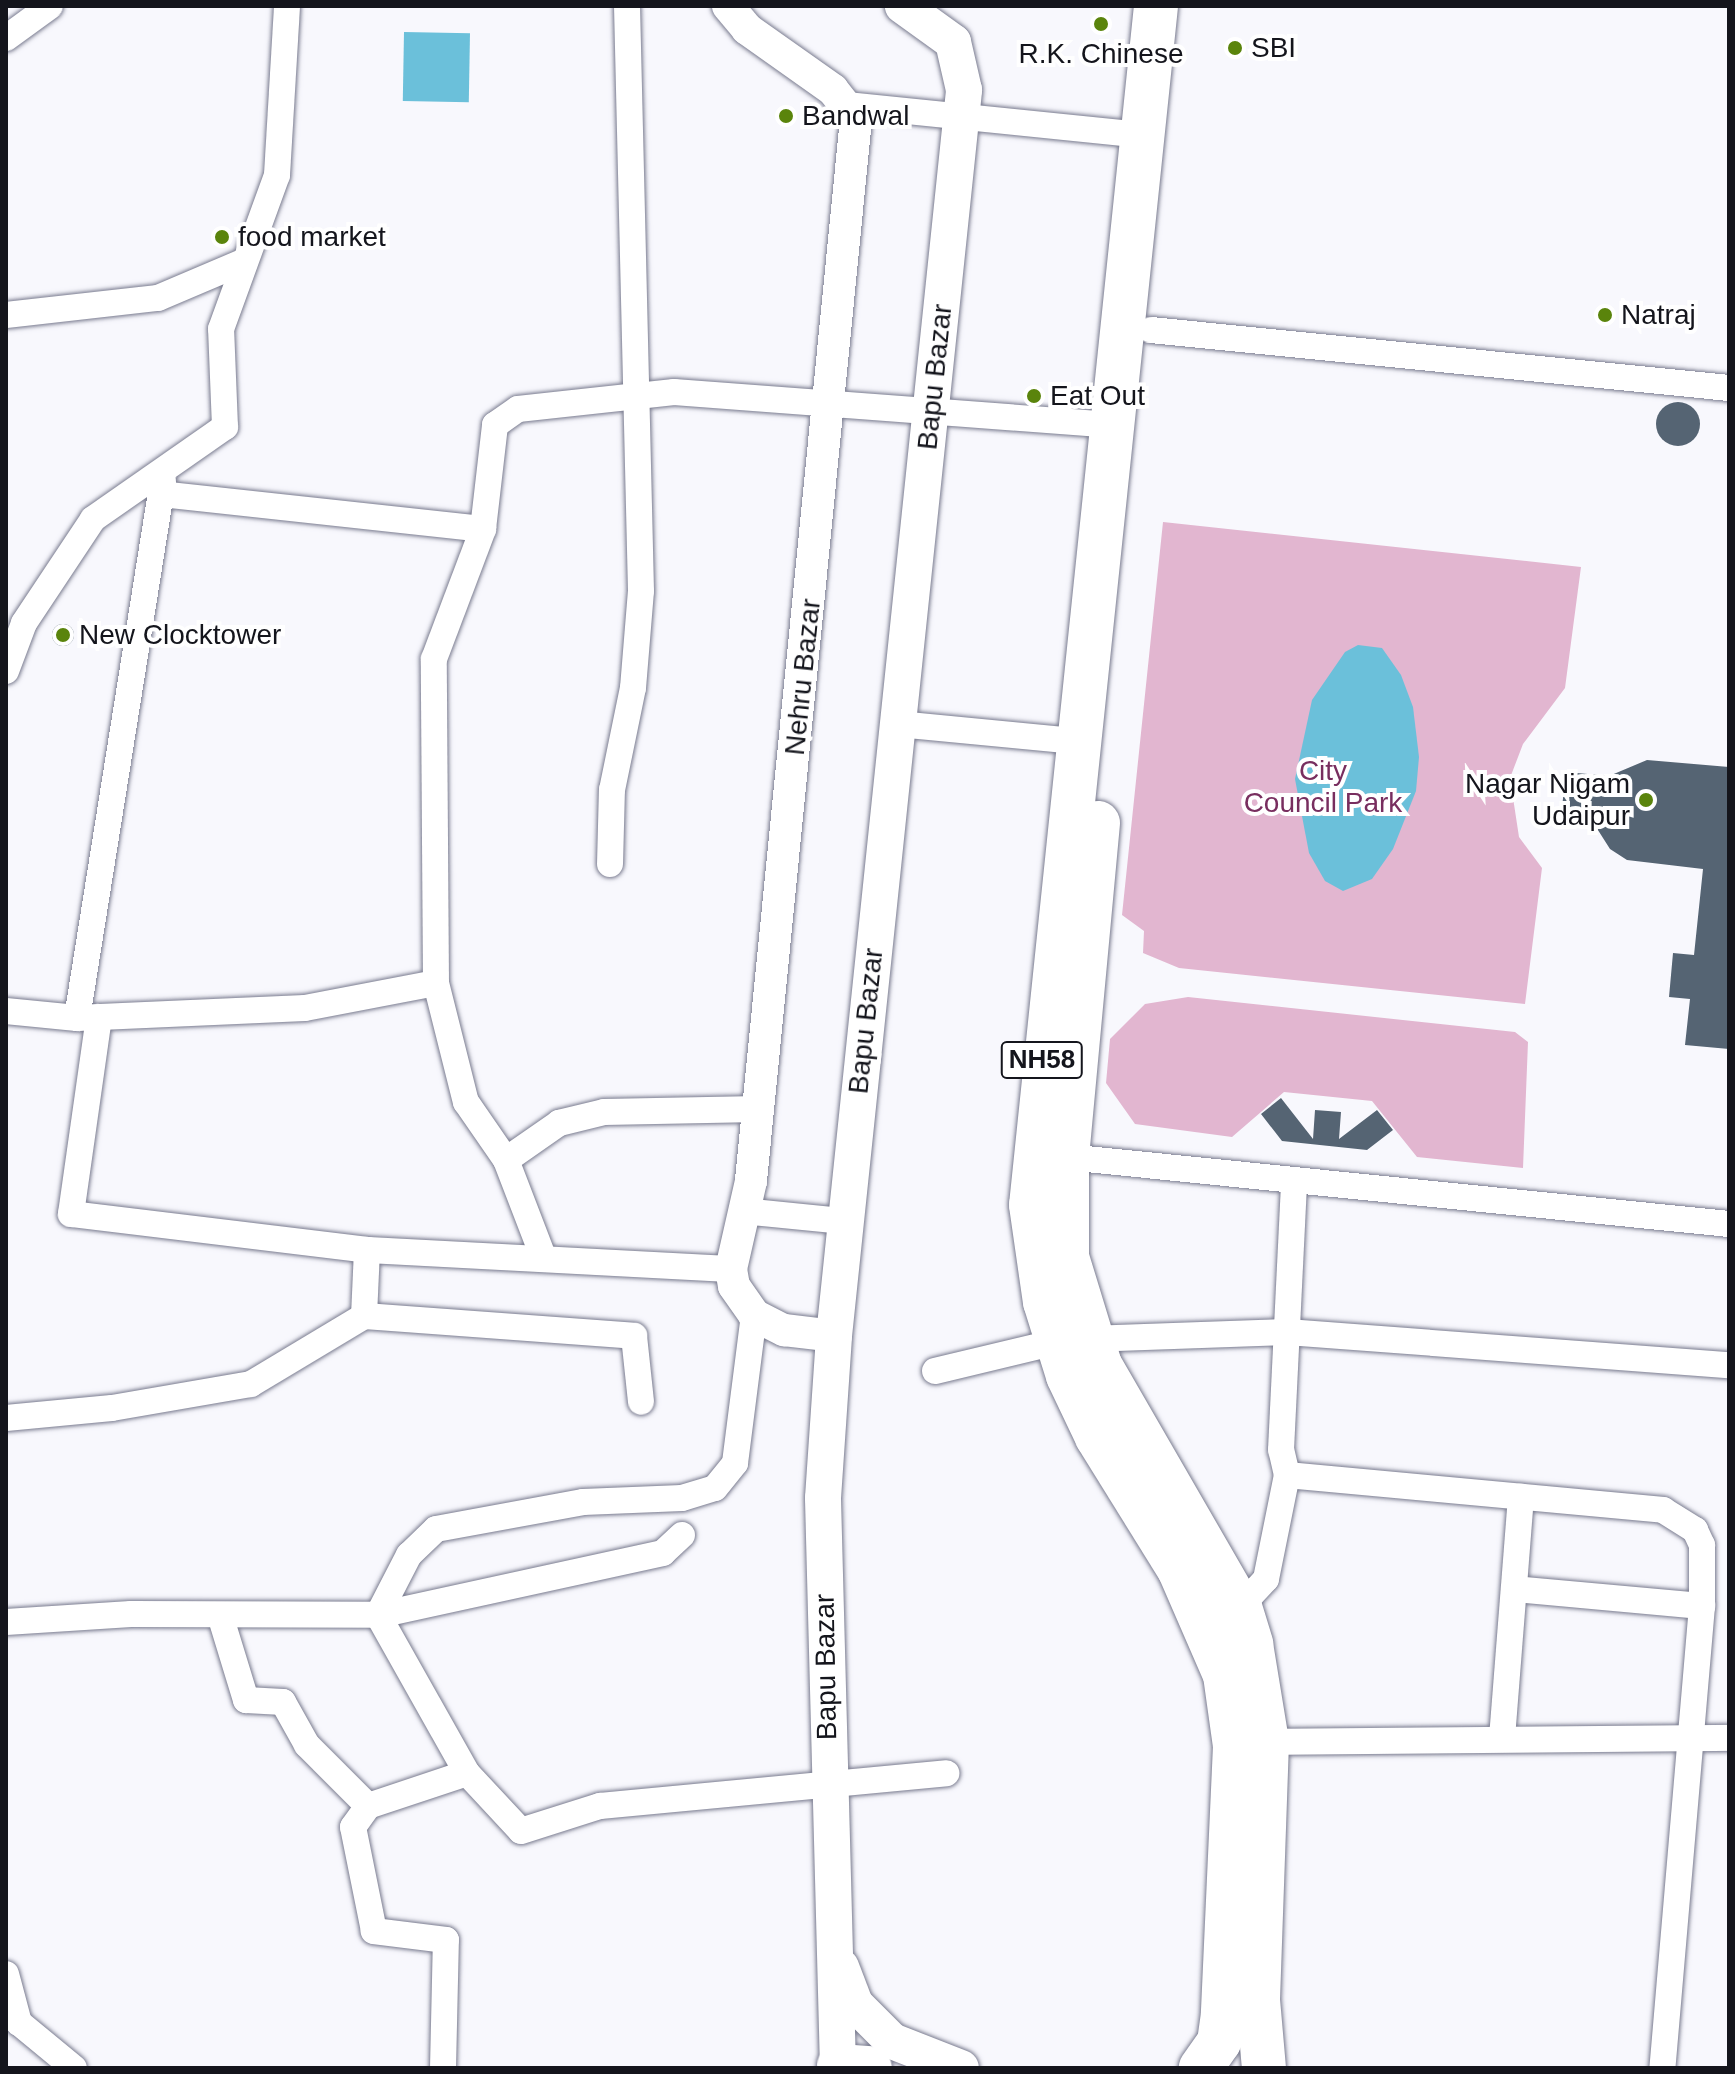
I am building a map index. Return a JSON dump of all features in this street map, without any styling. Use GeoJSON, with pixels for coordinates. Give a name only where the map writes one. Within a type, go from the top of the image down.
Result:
{"type":"FeatureCollection","features":[{"type":"Feature","properties":{"kind":"highway","name":"NH58"},"geometry":{"type":"LineString","coordinates":[[1156,6],[1032,1149],[1034,1239],[1072,1340],[1097,1437],[1201,1611],[1225,1675],[1235,1746],[1223,2014],[1219,2042],[1201,2068]]}},
{"type":"Feature","properties":{"kind":"highway","name":"NH58"},"geometry":{"type":"LineString","coordinates":[[1187,6],[1067,1157],[1067,1257],[1072,1340],[1240,1607],[1267,1742],[1258,2000],[1264,2068]]}},
{"type":"Feature","properties":{"kind":"main road","name":"Bapu Bazar"},"geometry":{"type":"LineString","coordinates":[[849,2067],[834,1946],[823,1498],[844,1221],[963,116],[963,69],[953,42],[903,6]]}},
{"type":"Feature","properties":{"kind":"main road"},"geometry":{"type":"LineString","coordinates":[[834,1946],[855,2004],[892,2041],[961,2068]]}},
{"type":"Feature","properties":{"kind":"street"},"geometry":{"type":"LineString","coordinates":[[6,38],[50,6]]}},
{"type":"Feature","properties":{"kind":"street"},"geometry":{"type":"LineString","coordinates":[[6,671],[24,623],[93,519],[166,464],[225,427],[221,329],[277,175],[287,6]]}},
{"type":"Feature","properties":{"kind":"street"},"geometry":{"type":"LineString","coordinates":[[610,864],[612,790],[633,688],[641,591],[639,397],[627,6]]}},
{"type":"Feature","properties":{"kind":"street"},"geometry":{"type":"LineString","coordinates":[[728,6],[747,29],[847,105],[1142,135]]}},
{"type":"Feature","properties":{"kind":"street","name":"Nehru Bazar"},"geometry":{"type":"LineString","coordinates":[[731,1269],[759,1109],[831,401],[857,138],[847,105]]}},
{"type":"Feature","properties":{"kind":"street"},"geometry":{"type":"LineString","coordinates":[[6,315],[158,298],[243,262]]}},
{"type":"Feature","properties":{"kind":"street"},"geometry":{"type":"LineString","coordinates":[[1151,330],[1729,388]]}},
{"type":"Feature","properties":{"kind":"street"},"geometry":{"type":"LineString","coordinates":[[544,1259],[506,1160],[466,1102],[436,983],[434,659],[483,529],[495,425],[518,409],[674,392],[831,401],[1111,425]]}},
{"type":"Feature","properties":{"kind":"street"},"geometry":{"type":"LineString","coordinates":[[166,464],[88,1018],[71,1214],[367,1250],[731,1269],[734,1286],[754,1315],[784,1330],[834,1336]]}},
{"type":"Feature","properties":{"kind":"street"},"geometry":{"type":"LineString","coordinates":[[161,494],[483,529]]}},
{"type":"Feature","properties":{"kind":"street"},"geometry":{"type":"LineString","coordinates":[[898,724],[1076,741]]}},
{"type":"Feature","properties":{"kind":"street"},"geometry":{"type":"LineString","coordinates":[[6,1011],[88,1018],[305,1008],[436,983]]}},
{"type":"Feature","properties":{"kind":"street"},"geometry":{"type":"LineString","coordinates":[[506,1160],[559,1123],[604,1112],[759,1109]]}},
{"type":"Feature","properties":{"kind":"street"},"geometry":{"type":"LineString","coordinates":[[1067,1157],[1729,1224]]}},
{"type":"Feature","properties":{"kind":"street"},"geometry":{"type":"LineString","coordinates":[[1240,1607],[1266,1579],[1287,1475],[1281,1450],[1294,1180]]}},
{"type":"Feature","properties":{"kind":"street"},"geometry":{"type":"LineString","coordinates":[[743,1211],[844,1221]]}},
{"type":"Feature","properties":{"kind":"street"},"geometry":{"type":"LineString","coordinates":[[364,1316],[367,1250]]}},
{"type":"Feature","properties":{"kind":"street"},"geometry":{"type":"LineString","coordinates":[[378,1615],[409,1555],[436,1529],[583,1502],[682,1498],[715,1488],[735,1463],[754,1315]]}},
{"type":"Feature","properties":{"kind":"street"},"geometry":{"type":"LineString","coordinates":[[6,1418],[112,1408],[251,1384],[364,1316],[634,1336],[641,1402]]}},
{"type":"Feature","properties":{"kind":"street"},"geometry":{"type":"LineString","coordinates":[[935,1371],[1072,1340],[1287,1332],[1729,1365]]}},
{"type":"Feature","properties":{"kind":"street"},"geometry":{"type":"LineString","coordinates":[[1287,1475],[1663,1510],[1681,1518],[1702,1545],[1702,1606],[1693,1739],[1662,2068]]}},
{"type":"Feature","properties":{"kind":"street"},"geometry":{"type":"LineString","coordinates":[[1502,1738],[1521,1497]]}},
{"type":"Feature","properties":{"kind":"street"},"geometry":{"type":"LineString","coordinates":[[6,1622],[220,1615],[378,1615],[663,1553],[682,1535]]}},
{"type":"Feature","properties":{"kind":"street"},"geometry":{"type":"LineString","coordinates":[[1515,1589],[1702,1606]]}},
{"type":"Feature","properties":{"kind":"street"},"geometry":{"type":"LineString","coordinates":[[220,1615],[246,1700],[283,1702],[307,1745],[368,1806]]}},
{"type":"Feature","properties":{"kind":"street"},"geometry":{"type":"LineString","coordinates":[[378,1615],[467,1773],[521,1831],[600,1806],[828,1787],[946,1773]]}},
{"type":"Feature","properties":{"kind":"street"},"geometry":{"type":"LineString","coordinates":[[1267,1742],[1729,1738]]}},
{"type":"Feature","properties":{"kind":"street"},"geometry":{"type":"LineString","coordinates":[[443,2068],[446,1940],[374,1931],[353,1827],[368,1806],[467,1773]]}},
{"type":"Feature","properties":{"kind":"street"},"geometry":{"type":"LineString","coordinates":[[6,1974],[12,2018],[74,2068]]}},
{"type":"Feature","properties":{"kind":"green space","name":"City Council Park"},"geometry":{"type":"Polygon","coordinates":[[[1163,522],[1581,567],[1565,688],[1523,744],[1510,778],[1519,837],[1542,868],[1525,1004],[1179,968],[1143,953],[1144,931],[1122,915],[1163,522]]]}},
{"type":"Feature","properties":{"kind":"green space"},"geometry":{"type":"Polygon","coordinates":[[[1188,997],[1515,1032],[1528,1042],[1523,1168],[1417,1157],[1372,1101],[1284,1092],[1232,1137],[1135,1124],[1106,1083],[1110,1039],[1145,1004],[1188,997]]]}},
{"type":"Feature","properties":{"kind":"water"},"geometry":{"type":"Polygon","coordinates":[[[404,32],[470,33],[469,102],[403,101],[404,32]]]}},
{"type":"Feature","properties":{"kind":"water"},"geometry":{"type":"Polygon","coordinates":[[[1358,645],[1382,648],[1401,675],[1413,707],[1419,757],[1416,791],[1393,849],[1372,879],[1343,891],[1325,881],[1309,853],[1295,779],[1312,700],[1345,652],[1358,645]]]}},
{"type":"Feature","properties":{"kind":"building"},"geometry":{"type":"Polygon","coordinates":[[[1678,402],[1694,408],[1700,424],[1694,440],[1678,446],[1662,440],[1656,424],[1662,408],[1678,402]]]}},
{"type":"Feature","properties":{"kind":"building"},"geometry":{"type":"Polygon","coordinates":[[[63,624],[71,627],[74,635],[71,643],[63,646],[55,643],[52,635],[55,627],[63,624]]]}},
{"type":"Feature","properties":{"kind":"building","name":"Nagar Nigam Udaipur"},"geometry":{"type":"Polygon","coordinates":[[[1647,760],[1729,767],[1729,1049],[1685,1045],[1690,999],[1669,997],[1673,953],[1694,955],[1703,869],[1627,860],[1610,849],[1596,827],[1560,825],[1566,772],[1609,776],[1647,760]]]}},
{"type":"Feature","properties":{"kind":"building"},"geometry":{"type":"Polygon","coordinates":[[[1281,1098],[1313,1139],[1315,1110],[1341,1112],[1339,1139],[1377,1110],[1393,1130],[1367,1150],[1282,1141],[1261,1114],[1281,1098]]]}},
{"type":"Feature","properties":{"kind":"place","name":"R.K. Chinese"},"geometry":{"type":"Point","coordinates":[1101,24]}},
{"type":"Feature","properties":{"kind":"place","name":"SBI"},"geometry":{"type":"Point","coordinates":[1235,48]}},
{"type":"Feature","properties":{"kind":"place","name":"Bandwal"},"geometry":{"type":"Point","coordinates":[786,116]}},
{"type":"Feature","properties":{"kind":"place","name":"food market"},"geometry":{"type":"Point","coordinates":[222,237]}},
{"type":"Feature","properties":{"kind":"place","name":"Natraj"},"geometry":{"type":"Point","coordinates":[1605,315]}},
{"type":"Feature","properties":{"kind":"place","name":"Eat Out"},"geometry":{"type":"Point","coordinates":[1034,396]}},
{"type":"Feature","properties":{"kind":"place","name":"New Clocktower"},"geometry":{"type":"Point","coordinates":[63,635]}},
{"type":"Feature","properties":{"kind":"place","name":"Nagar Nigam Udaipur"},"geometry":{"type":"Point","coordinates":[1646,800]}}]}
